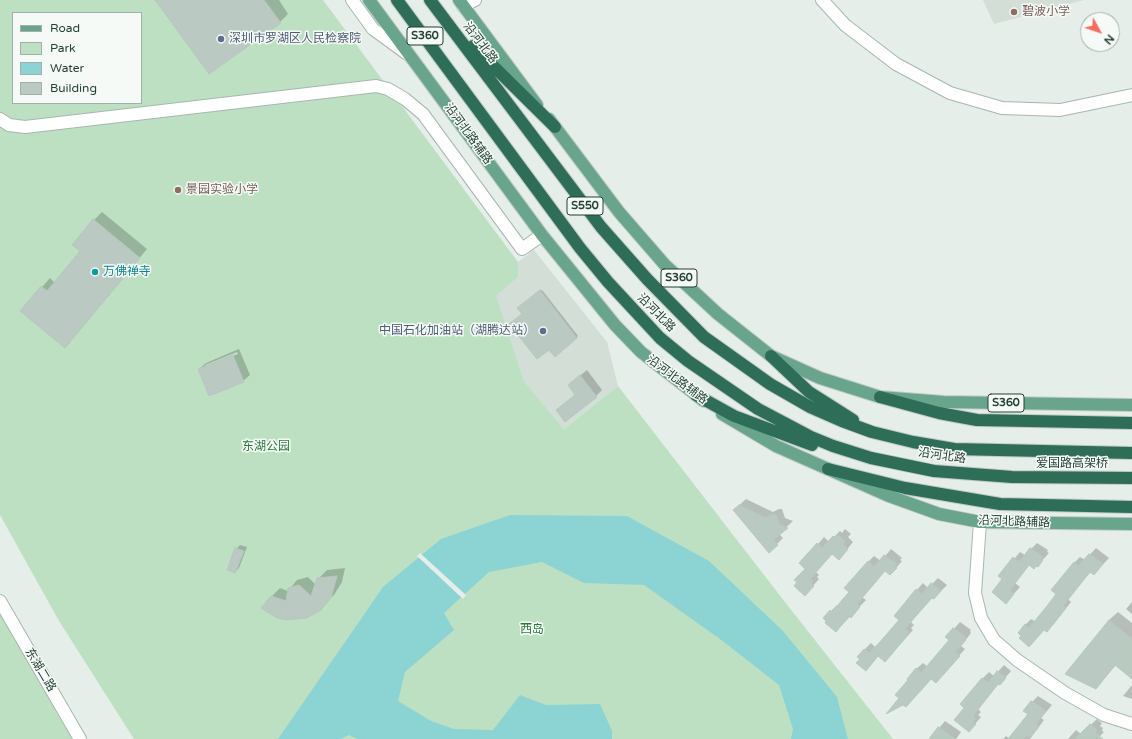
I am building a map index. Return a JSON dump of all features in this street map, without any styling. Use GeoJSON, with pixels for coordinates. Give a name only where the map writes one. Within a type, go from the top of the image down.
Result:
{"type":"FeatureCollection","features":[{"type":"Feature","properties":{"kind":"highway","name":"沿河北路"},"geometry":{"type":"LineString","coordinates":[[398,0],[580,248],[626,302],[660,338],[694,365],[758,409],[810,437],[871,458],[934,471],[1012,477]]}},
{"type":"Feature","properties":{"kind":"highway","name":"沿河北路"},"geometry":{"type":"LineString","coordinates":[[430,0],[600,227],[647,279],[704,337],[770,384],[810,407],[842,422],[872,432],[913,442],[954,449],[1017,452]]}},
{"type":"Feature","properties":{"kind":"highway"},"geometry":{"type":"LineString","coordinates":[[442,16],[555,127]]}},
{"type":"Feature","properties":{"kind":"highway"},"geometry":{"type":"LineString","coordinates":[[770,356],[809,392],[872,432]]}},
{"type":"Feature","properties":{"kind":"highway"},"geometry":{"type":"LineString","coordinates":[[696,395],[734,416],[795,439],[827,449],[871,458]]}},
{"type":"Feature","properties":{"kind":"highway"},"geometry":{"type":"LineString","coordinates":[[880,397],[939,413],[977,420],[1132,423]]}},
{"type":"Feature","properties":{"kind":"highway","name":"爱国路高架桥"},"geometry":{"type":"LineString","coordinates":[[1017,452],[1132,453]]}},
{"type":"Feature","properties":{"kind":"highway"},"geometry":{"type":"LineString","coordinates":[[828,469],[905,488],[1000,504],[1132,507]]}},
{"type":"Feature","properties":{"kind":"highway","name":"爱国路高架桥"},"geometry":{"type":"LineString","coordinates":[[1012,477],[1132,478]]}},
{"type":"Feature","properties":{"kind":"main road","name":"沿河北路辅路"},"geometry":{"type":"LineString","coordinates":[[369,0],[412,56],[542,235],[615,325],[641,352],[696,395],[749,431],[889,496],[932,511],[980,522],[1132,524]]}},
{"type":"Feature","properties":{"kind":"main road","name":"S360"},"geometry":{"type":"LineString","coordinates":[[461,3],[619,212],[665,265],[718,314],[770,356],[820,378],[880,397],[944,402],[1132,405]]}},
{"type":"Feature","properties":{"kind":"street"},"geometry":{"type":"LineString","coordinates":[[352,0],[373,29],[412,56]]}},
{"type":"Feature","properties":{"kind":"street"},"geometry":{"type":"LineString","coordinates":[[461,3],[475,0]]}},
{"type":"Feature","properties":{"kind":"street"},"geometry":{"type":"LineString","coordinates":[[822,0],[845,25],[896,64],[950,93],[1002,108],[1060,110],[1132,95]]}},
{"type":"Feature","properties":{"kind":"street"},"geometry":{"type":"LineString","coordinates":[[0,119],[9,125],[25,127],[376,86],[394,92],[423,114],[522,249],[542,235]]}},
{"type":"Feature","properties":{"kind":"street"},"geometry":{"type":"LineString","coordinates":[[980,522],[975,592],[981,618],[994,640],[1017,660],[1065,693],[1104,715],[1132,724]]}},
{"type":"Feature","properties":{"kind":"street","name":"东湖二路"},"geometry":{"type":"LineString","coordinates":[[0,601],[80,739]]}},
{"type":"Feature","properties":{"kind":"shaded area","name":"碧波小学"},"geometry":{"type":"Polygon","coordinates":[[[983,0],[1084,0],[994,24],[983,0]]]}},
{"type":"Feature","properties":{"kind":"shaded area"},"geometry":{"type":"Polygon","coordinates":[[[534,250],[607,342],[618,386],[564,429],[524,381],[495,296],[518,277],[518,262],[534,250]]]}},
{"type":"Feature","properties":{"kind":"green space","name":"东湖公园"},"geometry":{"type":"Polygon","coordinates":[[[0,0],[323,0],[518,262],[518,277],[496,296],[524,381],[564,429],[618,386],[893,739],[134,739],[59,621],[0,515],[0,0]]]}},
{"type":"Feature","properties":{"kind":"green space"},"geometry":{"type":"Polygon","coordinates":[[[0,612],[72,739],[0,739],[0,612]]]}},
{"type":"Feature","properties":{"kind":"water"},"geometry":{"type":"Polygon","coordinates":[[[510,515],[627,516],[709,561],[783,631],[837,697],[848,739],[791,739],[793,729],[779,685],[720,639],[644,585],[584,583],[542,562],[489,572],[444,613],[454,630],[405,672],[398,701],[431,721],[454,729],[493,730],[520,695],[546,705],[600,704],[612,731],[612,739],[357,739],[349,735],[341,739],[278,739],[383,587],[441,539],[510,515]]]}},
{"type":"Feature","properties":{"kind":"pier"},"geometry":{"type":"Polygon","coordinates":[[[420,553],[466,595],[463,599],[417,556],[420,553]]]}},
{"type":"Feature","properties":{"kind":"building","name":"深圳市罗湖区人民检察院"},"geometry":{"type":"Polygon","coordinates":[[[155,0],[264,0],[281,23],[209,74],[155,0]]]}},
{"type":"Feature","properties":{"kind":"building","name":"万佛禅寺"},"geometry":{"type":"Polygon","coordinates":[[[93,219],[140,258],[65,348],[20,311],[41,286],[47,291],[80,251],[72,245],[93,219]]]}},
{"type":"Feature","properties":{"kind":"building","name":"中国石化加油站（湖腾达站）"},"geometry":{"type":"Polygon","coordinates":[[[540,290],[577,338],[555,357],[549,350],[537,359],[509,324],[522,314],[517,308],[540,290]]]}},
{"type":"Feature","properties":{"kind":"building"},"geometry":{"type":"Polygon","coordinates":[[[233,355],[244,382],[209,396],[198,369],[233,355]]]}},
{"type":"Feature","properties":{"kind":"building"},"geometry":{"type":"Polygon","coordinates":[[[580,375],[597,397],[565,422],[556,410],[575,395],[568,385],[580,375]]]}},
{"type":"Feature","properties":{"kind":"building"},"geometry":{"type":"Polygon","coordinates":[[[739,505],[766,518],[772,514],[776,515],[779,524],[788,528],[773,540],[778,545],[769,553],[733,510],[739,505]]]}},
{"type":"Feature","properties":{"kind":"building"},"geometry":{"type":"Polygon","coordinates":[[[838,535],[845,541],[843,544],[848,549],[839,560],[832,554],[810,579],[813,581],[811,584],[814,586],[805,596],[794,586],[797,582],[794,580],[805,569],[799,563],[817,543],[822,548],[833,536],[835,538],[838,535]]]}},
{"type":"Feature","properties":{"kind":"building"},"geometry":{"type":"Polygon","coordinates":[[[235,548],[244,551],[235,573],[227,570],[235,548]]]}},
{"type":"Feature","properties":{"kind":"building"},"geometry":{"type":"Polygon","coordinates":[[[1030,548],[1043,557],[1041,559],[1043,560],[1038,567],[1036,566],[1034,569],[1029,565],[1010,590],[1014,594],[1006,604],[992,592],[1002,579],[998,576],[1013,557],[1019,562],[1030,548]]]}},
{"type":"Feature","properties":{"kind":"building"},"geometry":{"type":"Polygon","coordinates":[[[1089,554],[1103,564],[1094,575],[1090,572],[1063,606],[1066,608],[1047,632],[1044,630],[1029,647],[1019,638],[1021,636],[1018,633],[1025,624],[1029,628],[1047,606],[1056,594],[1051,590],[1074,562],[1078,566],[1089,554]]]}},
{"type":"Feature","properties":{"kind":"building"},"geometry":{"type":"Polygon","coordinates":[[[884,555],[897,564],[895,566],[897,568],[890,575],[885,571],[857,604],[860,607],[851,618],[849,616],[836,632],[825,623],[826,621],[823,618],[830,610],[832,612],[849,592],[844,588],[868,561],[874,567],[884,555]]]}},
{"type":"Feature","properties":{"kind":"building"},"geometry":{"type":"Polygon","coordinates":[[[337,576],[331,598],[321,610],[307,618],[286,620],[277,618],[261,608],[271,596],[286,601],[288,588],[299,585],[311,596],[317,578],[337,576]]]}},
{"type":"Feature","properties":{"kind":"building"},"geometry":{"type":"Polygon","coordinates":[[[931,583],[941,591],[934,599],[932,598],[905,629],[909,632],[906,635],[907,636],[885,662],[878,656],[866,671],[856,663],[860,659],[857,657],[864,649],[869,653],[899,620],[894,616],[916,589],[922,594],[931,583]]]}},
{"type":"Feature","properties":{"kind":"building"},"geometry":{"type":"Polygon","coordinates":[[[1109,620],[1132,639],[1132,679],[1115,665],[1096,689],[1065,674],[1109,620]]]}},
{"type":"Feature","properties":{"kind":"building"},"geometry":{"type":"Polygon","coordinates":[[[953,628],[966,637],[964,639],[966,640],[955,652],[960,656],[936,683],[931,679],[906,707],[903,705],[886,714],[899,698],[895,695],[908,680],[907,679],[916,668],[921,673],[949,640],[945,637],[953,628]]]}},
{"type":"Feature","properties":{"kind":"building"},"geometry":{"type":"Polygon","coordinates":[[[997,671],[1006,678],[1000,685],[998,684],[973,716],[976,718],[973,722],[976,724],[969,732],[954,720],[964,708],[960,704],[982,678],[988,683],[997,671]]]}},
{"type":"Feature","properties":{"kind":"building"},"geometry":{"type":"Polygon","coordinates":[[[1031,701],[1046,711],[1036,724],[1039,727],[1030,737],[1027,735],[1024,739],[1008,739],[1028,714],[1023,711],[1031,701]]]}},
{"type":"Feature","properties":{"kind":"building"},"geometry":{"type":"Polygon","coordinates":[[[1090,724],[1097,730],[1095,733],[1103,739],[1075,739],[1090,724]]]}},
{"type":"Feature","properties":{"kind":"building"},"geometry":{"type":"Polygon","coordinates":[[[938,727],[955,739],[929,739],[938,727]]]}},
{"type":"Feature","properties":{"kind":"place","name":"碧波小学"},"geometry":{"type":"Point","coordinates":[1014,12]}},
{"type":"Feature","properties":{"kind":"place","name":"深圳市罗湖区人民检察院"},"geometry":{"type":"Point","coordinates":[221,39]}},
{"type":"Feature","properties":{"kind":"place","name":"景园实验小学"},"geometry":{"type":"Point","coordinates":[178,190]}},
{"type":"Feature","properties":{"kind":"place","name":"万佛禅寺"},"geometry":{"type":"Point","coordinates":[95,272]}},
{"type":"Feature","properties":{"kind":"place","name":"中国石化加油站（湖腾达站）"},"geometry":{"type":"Point","coordinates":[543,331]}},
{"type":"Feature","properties":{"kind":"park label","name":"西岛"},"geometry":{"type":"Point","coordinates":[532,630]}}]}
